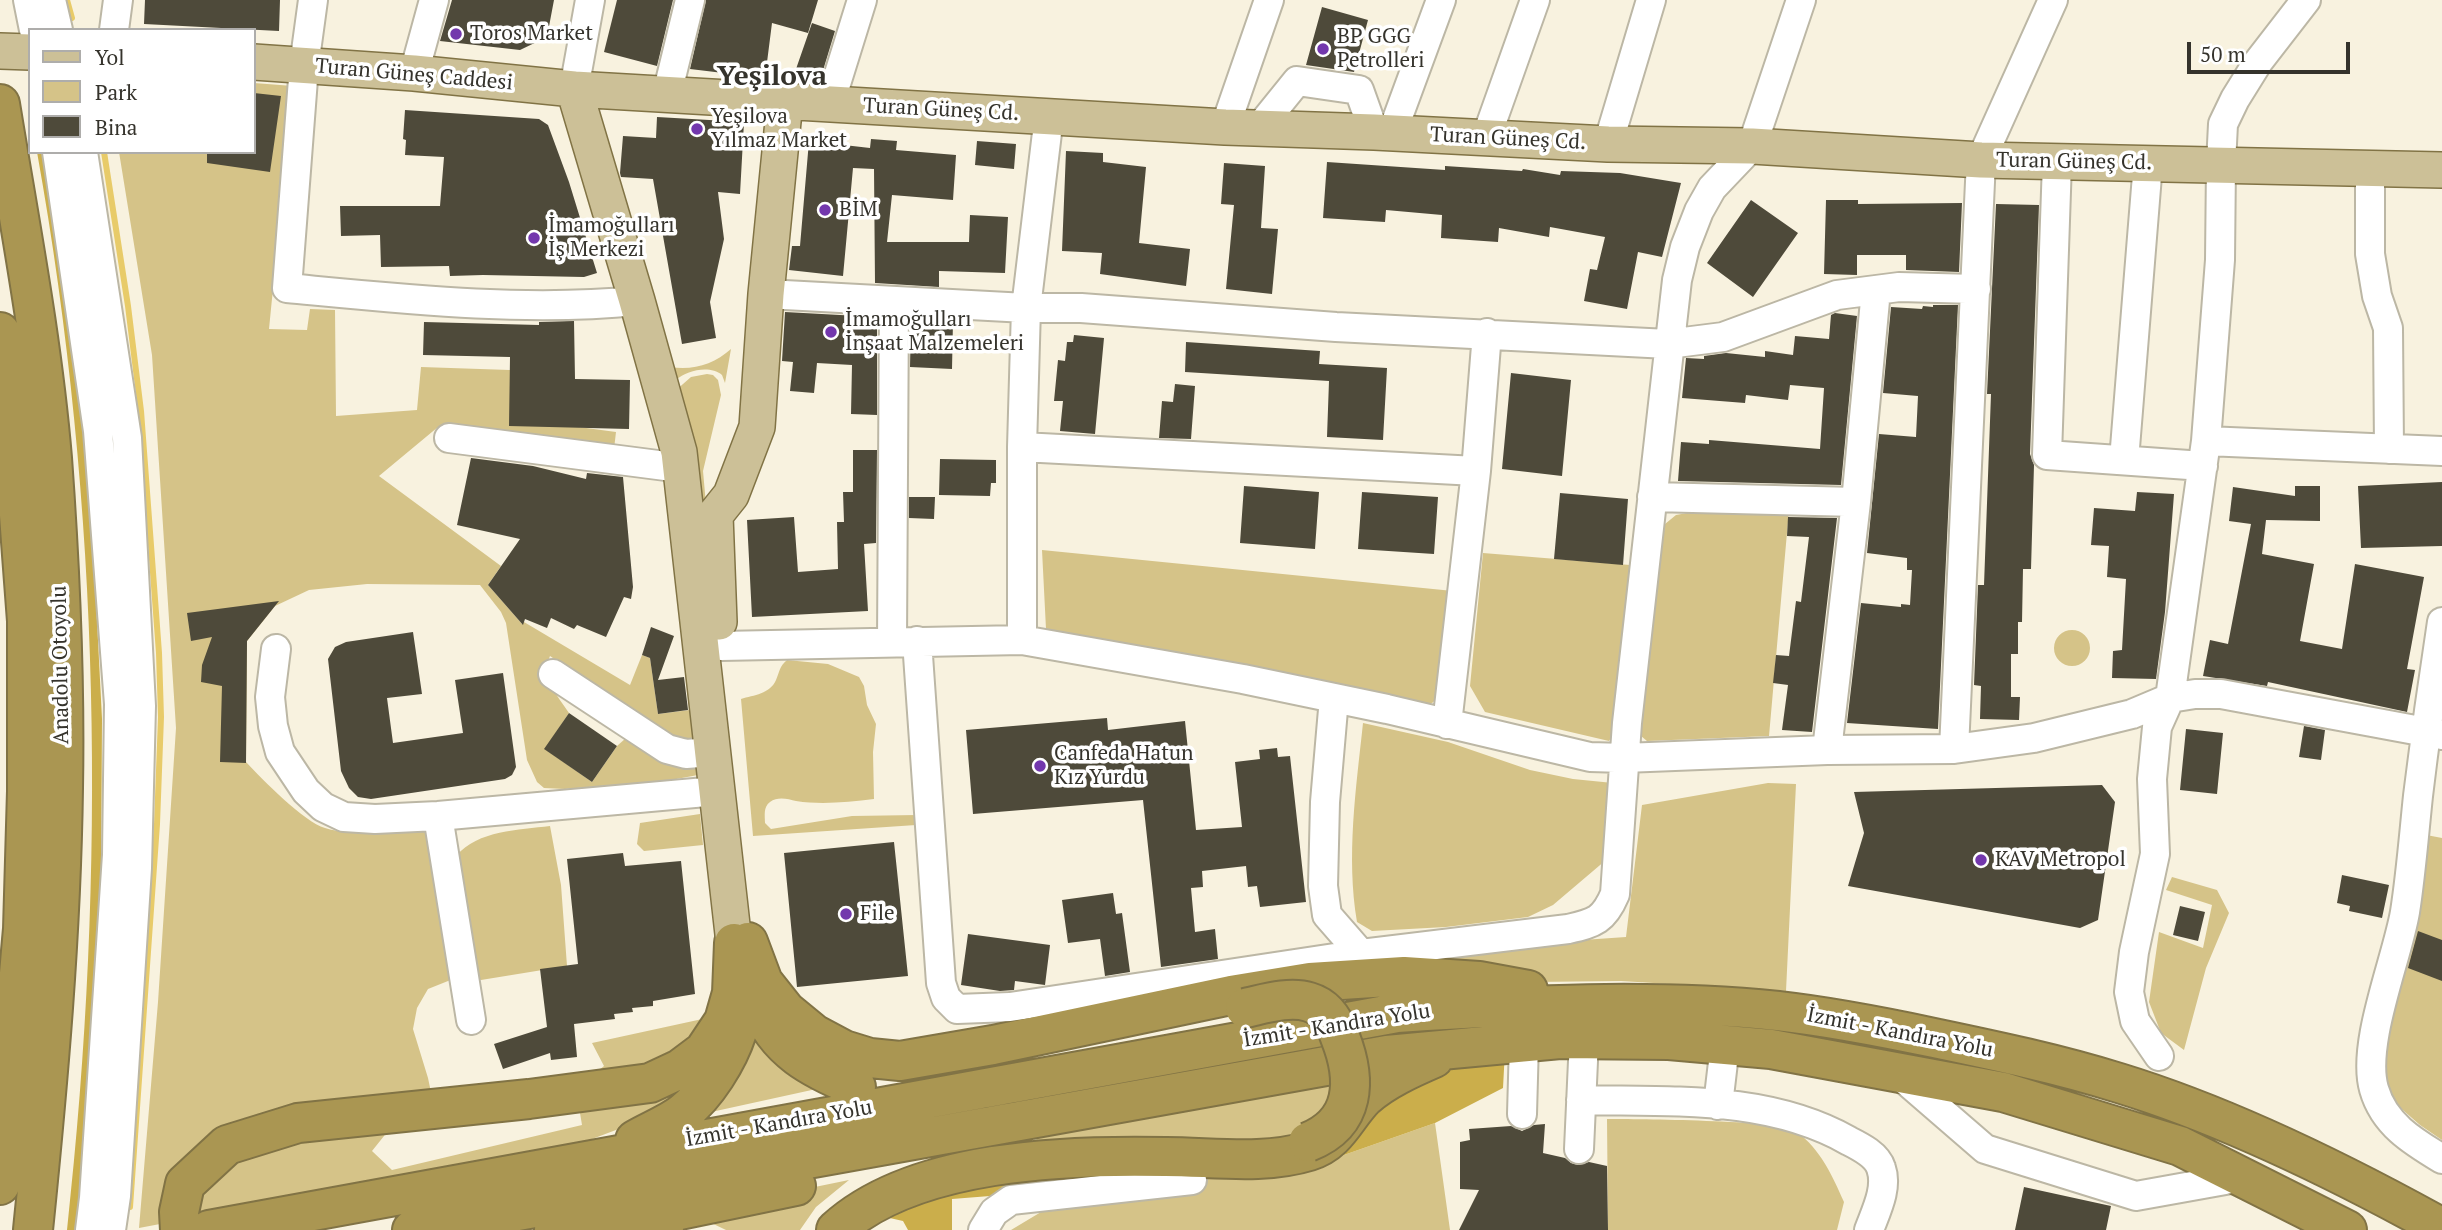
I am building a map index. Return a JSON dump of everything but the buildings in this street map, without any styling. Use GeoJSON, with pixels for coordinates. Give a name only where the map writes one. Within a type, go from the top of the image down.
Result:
{"type":"FeatureCollection","features":[{"type":"Feature","properties":{"kind":"highway","name":"Anadolu Otoyolu"},"geometry":{"type":"LineString","coordinates":[[0,104],[40,345],[52,456],[61,607],[63,788],[58,925],[49,1072],[33,1230]]}},
{"type":"Feature","properties":{"kind":"highway","name":"Anadolu Otoyolu"},"geometry":{"type":"LineString","coordinates":[[0,332],[15,462],[27,621],[23,929],[0,1185]]}},
{"type":"Feature","properties":{"kind":"highway"},"geometry":{"type":"LineString","coordinates":[[741,943],[763,982],[786,1011],[814,1034],[857,1054],[900,1061],[993,1045],[1231,995],[1310,982],[1404,976],[1479,981],[1549,994],[1588,1022]]}},
{"type":"Feature","properties":{"kind":"highway"},"geometry":{"type":"LineString","coordinates":[[741,943],[755,994],[776,1034],[794,1055],[819,1071],[856,1087]]}},
{"type":"Feature","properties":{"kind":"highway"},"geometry":{"type":"LineString","coordinates":[[607,1156],[683,1113],[710,1083],[729,1054],[737,1033],[741,1003],[741,943]]}},
{"type":"Feature","properties":{"kind":"highway"},"geometry":{"type":"LineString","coordinates":[[180,1230],[179,1212],[185,1184],[227,1145],[298,1123],[529,1099],[650,1083],[680,1069],[704,1051],[724,1021],[741,943]]}},
{"type":"Feature","properties":{"kind":"highway"},"geometry":{"type":"LineString","coordinates":[[554,1230],[640,1218],[890,1167],[979,1154],[1058,1146],[1266,1148],[1308,1142],[1321,1137],[1339,1120],[1351,1090],[1351,1070],[1330,1016],[1311,1002],[1293,1000],[653,1130]]}},
{"type":"Feature","properties":{"kind":"highway","name":"İzmit - Kandıra Yolu"},"geometry":{"type":"LineString","coordinates":[[412,1230],[459,1221],[515,1220],[984,1127],[1387,1055],[1524,1042],[1650,1003],[1764,1010],[1852,1021],[2045,1061],[2122,1084],[2185,1107],[2288,1151],[2375,1192],[2440,1227]]}},
{"type":"Feature","properties":{"kind":"highway","name":"İzmit - Kandıra Yolu"},"geometry":{"type":"LineString","coordinates":[[209,1230],[1397,1013],[1532,1005],[1588,1022],[1669,1040],[1770,1049],[2003,1091],[2179,1146],[2347,1230]]}},
{"type":"Feature","properties":{"kind":"highway"},"geometry":{"type":"LineString","coordinates":[[836,1230],[865,1210],[918,1185],[947,1175],[1000,1164],[1041,1160],[1163,1157],[1260,1158],[1308,1152],[1334,1139],[1367,1096],[1410,1069],[1459,1048]]}},
{"type":"Feature","properties":{"kind":"highway"},"geometry":{"type":"LineString","coordinates":[[810,1230],[834,1203],[890,1167]]}},
{"type":"Feature","properties":{"kind":"highway"},"geometry":{"type":"LineString","coordinates":[[640,1218],[670,1222],[694,1230]]}},
{"type":"Feature","properties":{"kind":"main road"},"geometry":{"type":"LineString","coordinates":[[0,51],[28,51]]}},
{"type":"Feature","properties":{"kind":"main road","name":"Turan Güneş Caddesi"},"geometry":{"type":"LineString","coordinates":[[256,62],[414,73],[574,89]]}},
{"type":"Feature","properties":{"kind":"main road","name":"Turan Güneş Cd."},"geometry":{"type":"LineString","coordinates":[[574,89],[1242,127],[1608,144],[1752,146],[1981,160],[2442,170]]}},
{"type":"Feature","properties":{"kind":"main road"},"geometry":{"type":"LineString","coordinates":[[574,89],[638,301],[679,452],[717,790],[741,943]]}},
{"type":"Feature","properties":{"kind":"main road"},"geometry":{"type":"LineString","coordinates":[[741,943],[720,646],[715,514],[731,495],[757,427],[766,295],[785,101]]}},
{"type":"Feature","properties":{"kind":"street"},"geometry":{"type":"LineString","coordinates":[[28,0],[34,28]]}},
{"type":"Feature","properties":{"kind":"street"},"geometry":{"type":"LineString","coordinates":[[51,0],[58,28]]}},
{"type":"Feature","properties":{"kind":"street"},"geometry":{"type":"LineString","coordinates":[[114,28],[117,0]]}},
{"type":"Feature","properties":{"kind":"street"},"geometry":{"type":"LineString","coordinates":[[313,0],[304,66],[287,288],[392,298],[535,306],[638,301]]}},
{"type":"Feature","properties":{"kind":"street"},"geometry":{"type":"LineString","coordinates":[[414,73],[434,0]]}},
{"type":"Feature","properties":{"kind":"street"},"geometry":{"type":"LineString","coordinates":[[574,89],[590,0]]}},
{"type":"Feature","properties":{"kind":"street"},"geometry":{"type":"LineString","coordinates":[[667,94],[690,0]]}},
{"type":"Feature","properties":{"kind":"street"},"geometry":{"type":"LineString","coordinates":[[830,103],[862,0]]}},
{"type":"Feature","properties":{"kind":"street"},"geometry":{"type":"LineString","coordinates":[[1242,127],[1269,0]]}},
{"type":"Feature","properties":{"kind":"street"},"geometry":{"type":"LineString","coordinates":[[1383,132],[1441,0]]}},
{"type":"Feature","properties":{"kind":"street"},"geometry":{"type":"LineString","coordinates":[[1486,138],[1535,0]]}},
{"type":"Feature","properties":{"kind":"street"},"geometry":{"type":"LineString","coordinates":[[1608,144],[1651,0]]}},
{"type":"Feature","properties":{"kind":"street"},"geometry":{"type":"LineString","coordinates":[[894,301],[905,642],[941,983],[946,998],[957,1009],[1010,1007],[1361,954],[1568,929],[1592,923],[1607,912],[1615,894],[1624,758],[1677,280],[1685,247],[1699,211],[1712,188],[1752,146],[1801,0]]}},
{"type":"Feature","properties":{"kind":"street"},"geometry":{"type":"LineString","coordinates":[[1954,749],[1981,160],[2053,0]]}},
{"type":"Feature","properties":{"kind":"street"},"geometry":{"type":"LineString","coordinates":[[2159,1056],[2136,1021],[2129,992],[2134,952],[2155,854],[2152,779],[2157,727],[2170,698],[2205,453],[2220,260],[2223,124],[2258,62],[2306,0]]}},
{"type":"Feature","properties":{"kind":"street"},"geometry":{"type":"LineString","coordinates":[[1242,127],[1297,81],[1359,90],[1383,132]]}},
{"type":"Feature","properties":{"kind":"street"},"geometry":{"type":"LineString","coordinates":[[1022,640],[1022,447],[1026,308],[1049,116]]}},
{"type":"Feature","properties":{"kind":"street"},"geometry":{"type":"LineString","coordinates":[[57,154],[98,431],[119,704],[117,855],[105,1197],[111,1230]]}},
{"type":"Feature","properties":{"kind":"street"},"geometry":{"type":"LineString","coordinates":[[83,154],[127,438],[141,706],[137,868],[105,1197],[90,1230]]}},
{"type":"Feature","properties":{"kind":"street"},"geometry":{"type":"LineString","coordinates":[[2057,162],[2047,455],[2124,460],[2205,453],[2389,449],[2442,451]]}},
{"type":"Feature","properties":{"kind":"street"},"geometry":{"type":"LineString","coordinates":[[2124,460],[2148,163]]}},
{"type":"Feature","properties":{"kind":"street"},"geometry":{"type":"LineString","coordinates":[[2370,168],[2370,254],[2377,296],[2388,328],[2389,449]]}},
{"type":"Feature","properties":{"kind":"street"},"geometry":{"type":"LineString","coordinates":[[766,295],[1026,308],[1081,308],[1336,327],[1668,344],[1723,337],[1837,295],[1899,287],[1976,289]]}},
{"type":"Feature","properties":{"kind":"street"},"geometry":{"type":"LineString","coordinates":[[1827,750],[1856,502],[1876,290]]}},
{"type":"Feature","properties":{"kind":"street"},"geometry":{"type":"LineString","coordinates":[[1447,724],[1476,471],[1487,333]]}},
{"type":"Feature","properties":{"kind":"street"},"geometry":{"type":"LineString","coordinates":[[449,438],[681,468]]}},
{"type":"Feature","properties":{"kind":"street"},"geometry":{"type":"LineString","coordinates":[[1022,447],[1476,471]]}},
{"type":"Feature","properties":{"kind":"street"},"geometry":{"type":"LineString","coordinates":[[1652,496],[1856,502]]}},
{"type":"Feature","properties":{"kind":"street"},"geometry":{"type":"LineString","coordinates":[[2442,622],[2434,733],[2404,913],[2377,1021],[2373,1058],[2373,1087],[2385,1116],[2412,1141],[2442,1158]]}},
{"type":"Feature","properties":{"kind":"street"},"geometry":{"type":"LineString","coordinates":[[720,646],[1022,640],[1243,679],[1590,757],[1954,749],[2034,738],[2132,714],[2170,698],[2195,694],[2221,694],[2434,733]]}},
{"type":"Feature","properties":{"kind":"street"},"geometry":{"type":"LineString","coordinates":[[276,649],[270,698],[273,726],[280,752],[306,791],[323,807],[344,817],[374,819],[438,816],[717,790]]}},
{"type":"Feature","properties":{"kind":"street"},"geometry":{"type":"LineString","coordinates":[[553,674],[667,749],[686,754],[713,752]]}},
{"type":"Feature","properties":{"kind":"street"},"geometry":{"type":"LineString","coordinates":[[1334,698],[1325,802],[1326,915],[1361,954]]}},
{"type":"Feature","properties":{"kind":"street"},"geometry":{"type":"LineString","coordinates":[[438,816],[471,1020]]}},
{"type":"Feature","properties":{"kind":"street"},"geometry":{"type":"LineString","coordinates":[[1579,1149],[1588,1022]]}},
{"type":"Feature","properties":{"kind":"street"},"geometry":{"type":"LineString","coordinates":[[1522,1114],[1524,1042]]}},
{"type":"Feature","properties":{"kind":"street"},"geometry":{"type":"LineString","coordinates":[[1718,1105],[1725,1045]]}},
{"type":"Feature","properties":{"kind":"street"},"geometry":{"type":"LineString","coordinates":[[1896,1072],[1985,1149],[2136,1196],[2242,1177]]}},
{"type":"Feature","properties":{"kind":"street"},"geometry":{"type":"LineString","coordinates":[[1581,1100],[1750,1108],[1800,1118],[1838,1134],[1867,1151],[1881,1166],[1884,1185],[1870,1230]]}},
{"type":"Feature","properties":{"kind":"street"},"geometry":{"type":"LineString","coordinates":[[983,1230],[994,1212],[1010,1200],[1192,1180]]}},
{"type":"Feature","properties":{"kind":"green space"},"geometry":{"type":"Polygon","coordinates":[[[256,83],[293,86],[269,329],[307,330],[310,309],[335,310],[336,416],[417,410],[421,367],[539,371],[534,421],[616,432],[614,449],[438,427],[379,476],[501,566],[488,585],[522,624],[524,622],[630,685],[642,655],[650,658],[658,714],[690,710],[695,741],[683,746],[550,656],[547,664],[549,679],[569,713],[545,749],[592,782],[617,746],[626,738],[694,760],[698,775],[671,780],[565,789],[544,788],[537,782],[527,760],[506,623],[480,585],[367,584],[309,590],[275,606],[247,641],[246,762],[295,809],[325,828],[363,833],[428,831],[453,979],[428,989],[417,1008],[413,1029],[436,1116],[408,1106],[372,1151],[392,1170],[582,1125],[576,1089],[604,1066],[592,1043],[707,1018],[703,1052],[697,1071],[687,1086],[660,1109],[627,1126],[576,1145],[139,1228],[158,1002],[176,728],[152,355],[119,154],[256,154],[256,83]]]}},
{"type":"Feature","properties":{"kind":"green space"},"geometry":{"type":"Polygon","coordinates":[[[731,349],[725,383],[722,375],[711,370],[692,371],[676,380],[670,367],[703,365],[718,359],[731,349]]]}},
{"type":"Feature","properties":{"kind":"green space"},"geometry":{"type":"Polygon","coordinates":[[[707,374],[718,380],[721,395],[703,471],[745,941],[830,1086],[693,1116],[731,1064],[675,391],[691,377],[707,374]]]}},
{"type":"Feature","properties":{"kind":"green space"},"geometry":{"type":"Polygon","coordinates":[[[1789,510],[1769,736],[1647,741],[1641,736],[1639,726],[1665,524],[1676,515],[1687,513],[1789,510]]]}},
{"type":"Feature","properties":{"kind":"green space"},"geometry":{"type":"Polygon","coordinates":[[[1042,550],[1453,591],[1438,698],[1432,703],[1421,703],[1046,629],[1042,550]]]}},
{"type":"Feature","properties":{"kind":"green space"},"geometry":{"type":"Polygon","coordinates":[[[1483,553],[1630,565],[1619,726],[1609,741],[1485,712],[1470,686],[1483,553]]]}},
{"type":"Feature","properties":{"kind":"green space"},"geometry":{"type":"Polygon","coordinates":[[[2072,630],[2085,635],[2090,648],[2085,661],[2072,666],[2059,661],[2054,648],[2059,635],[2072,630]]]}},
{"type":"Feature","properties":{"kind":"green space"},"geometry":{"type":"Polygon","coordinates":[[[787,660],[828,664],[859,677],[876,724],[873,752],[874,799],[825,803],[776,799],[766,806],[765,823],[771,829],[852,816],[917,815],[916,825],[753,836],[741,699],[770,688],[787,660]]]}},
{"type":"Feature","properties":{"kind":"green space"},"geometry":{"type":"Polygon","coordinates":[[[1363,723],[1448,742],[1530,770],[1573,779],[1613,783],[1606,860],[1553,905],[1528,917],[1446,927],[1372,931],[1357,922],[1352,872],[1353,823],[1363,723]]]}},
{"type":"Feature","properties":{"kind":"green space"},"geometry":{"type":"Polygon","coordinates":[[[1768,783],[1796,784],[1786,991],[1621,981],[1533,982],[1454,975],[1427,956],[1525,944],[1626,937],[1642,805],[1768,783]]]}},
{"type":"Feature","properties":{"kind":"green space"},"geometry":{"type":"Polygon","coordinates":[[[700,814],[703,845],[644,851],[637,844],[640,823],[700,814]]]}},
{"type":"Feature","properties":{"kind":"green space"},"geometry":{"type":"Polygon","coordinates":[[[550,826],[561,885],[567,966],[481,980],[474,978],[456,856],[465,847],[487,836],[550,826]]]}},
{"type":"Feature","properties":{"kind":"green space"},"geometry":{"type":"Polygon","coordinates":[[[2421,834],[2442,838],[2442,1140],[2396,1104],[2386,1086],[2383,1066],[2388,1028],[2403,967],[2416,931],[2421,834]]]}},
{"type":"Feature","properties":{"kind":"green space"},"geometry":{"type":"Polygon","coordinates":[[[2172,877],[2217,890],[2229,913],[2206,968],[2184,1050],[2161,1033],[2149,1002],[2159,932],[2203,948],[2212,905],[2166,890],[2172,877]]]}},
{"type":"Feature","properties":{"kind":"green space"},"geometry":{"type":"Polygon","coordinates":[[[1344,1071],[1340,1103],[1293,1139],[1037,1142],[1034,1128],[1344,1071]]]}},
{"type":"Feature","properties":{"kind":"green space"},"geometry":{"type":"Polygon","coordinates":[[[1607,1119],[1737,1122],[1785,1127],[1796,1131],[1819,1155],[1844,1202],[1837,1230],[1608,1230],[1607,1119]]]}},
{"type":"Feature","properties":{"kind":"green space"},"geometry":{"type":"Polygon","coordinates":[[[1435,1123],[1450,1230],[1011,1230],[1046,1209],[1265,1166],[1287,1175],[1435,1123]]]}},
{"type":"Feature","properties":{"kind":"green space"},"geometry":{"type":"Polygon","coordinates":[[[849,1180],[816,1207],[800,1230],[726,1230],[703,1219],[678,1215],[849,1180]]]}},
{"type":"Feature","properties":{"kind":"shaded area"},"geometry":{"type":"Polygon","coordinates":[[[37,154],[47,154],[79,369],[102,719],[101,877],[94,1023],[76,1230],[67,1230],[80,1095],[88,960],[92,825],[91,690],[85,555],[74,420],[58,286],[37,154]]]}},
{"type":"Feature","properties":{"kind":"shaded area"},"geometry":{"type":"Polygon","coordinates":[[[1505,1050],[1503,1088],[1435,1123],[1287,1175],[1264,1166],[1192,1180],[952,1199],[952,1230],[908,1230],[903,1221],[872,1214],[932,1183],[1286,1160],[1412,1072],[1505,1050]]]}},
{"type":"Feature","properties":{"kind":"waterway"},"geometry":{"type":"LineString","coordinates":[[67,0],[72,18]]}},
{"type":"Feature","properties":{"kind":"waterway"},"geometry":{"type":"LineString","coordinates":[[104,154],[141,411],[159,653],[161,717],[157,824],[130,1207]]}},
{"type":"Feature","properties":{"kind":"place","name":"Toros Market"},"geometry":{"type":"Point","coordinates":[456,34]}},
{"type":"Feature","properties":{"kind":"place","name":"BP GGG Petrolleri"},"geometry":{"type":"Point","coordinates":[1323,49]}},
{"type":"Feature","properties":{"kind":"place","name":"Yeşilova Yılmaz Market"},"geometry":{"type":"Point","coordinates":[697,129]}},
{"type":"Feature","properties":{"kind":"place","name":"BİM"},"geometry":{"type":"Point","coordinates":[825,210]}},
{"type":"Feature","properties":{"kind":"place","name":"İmamoğulları İş Merkezi"},"geometry":{"type":"Point","coordinates":[534,238]}},
{"type":"Feature","properties":{"kind":"place","name":"İmamoğulları İnşaat Malzemeleri"},"geometry":{"type":"Point","coordinates":[831,332]}},
{"type":"Feature","properties":{"kind":"place","name":"Canfeda Hatun Kız Yurdu"},"geometry":{"type":"Point","coordinates":[1040,766]}},
{"type":"Feature","properties":{"kind":"place","name":"KAV Metropol"},"geometry":{"type":"Point","coordinates":[1981,860]}},
{"type":"Feature","properties":{"kind":"place","name":"File"},"geometry":{"type":"Point","coordinates":[846,914]}},
{"type":"Feature","properties":{"kind":"district","name":"Yeşilova"},"geometry":{"type":"Point","coordinates":[772,77]}}]}
